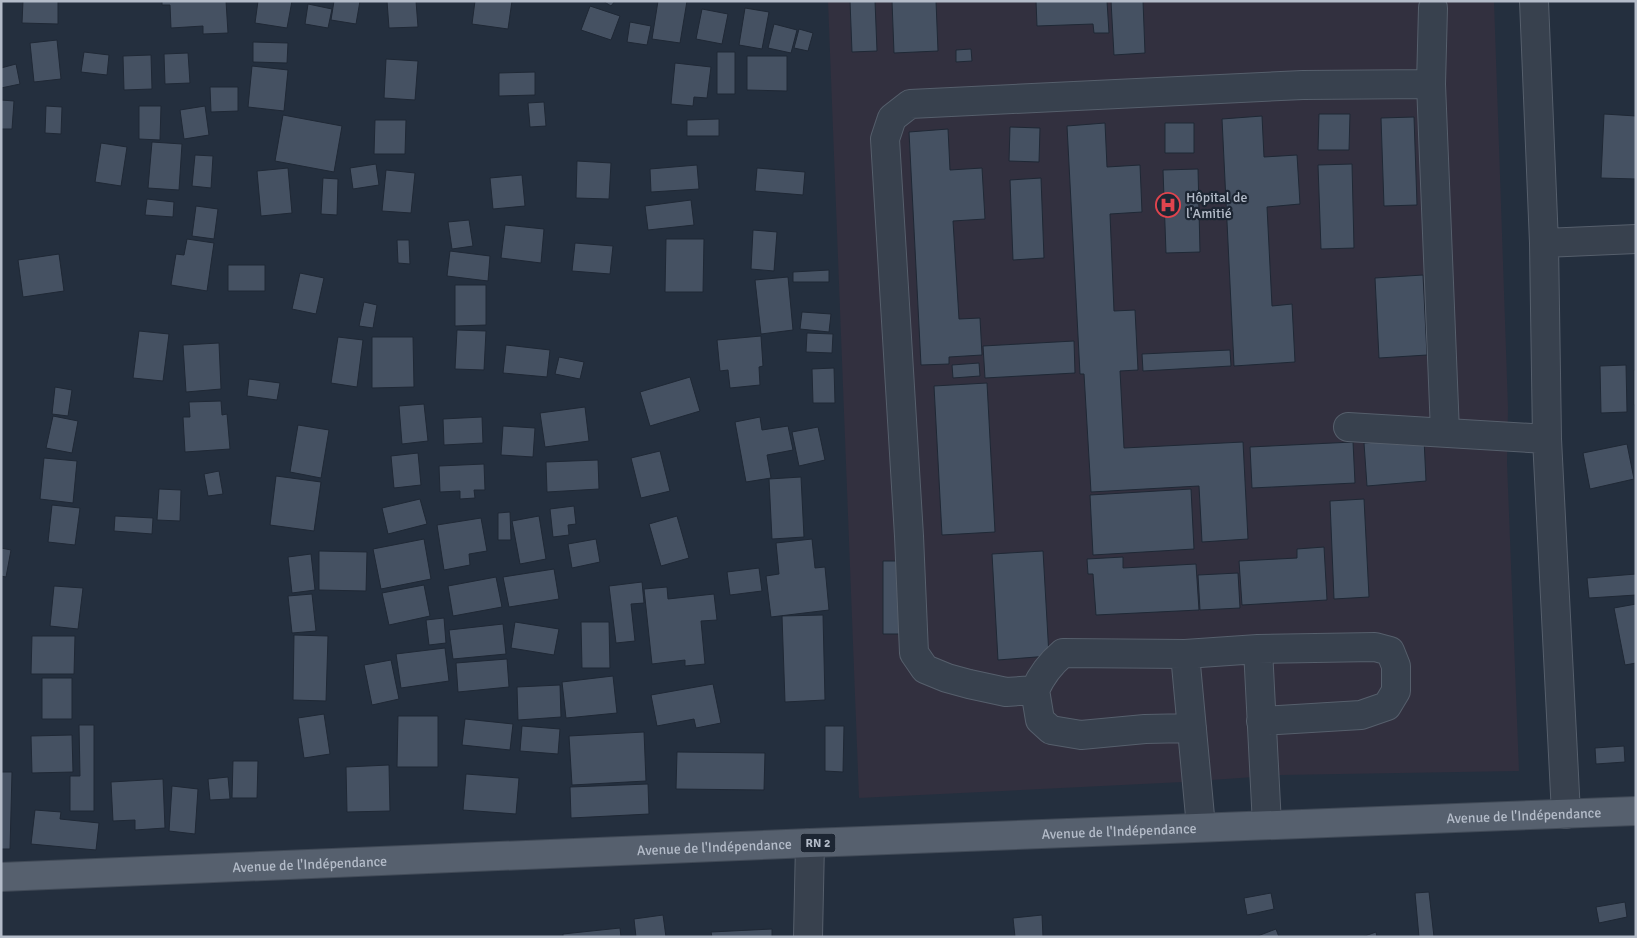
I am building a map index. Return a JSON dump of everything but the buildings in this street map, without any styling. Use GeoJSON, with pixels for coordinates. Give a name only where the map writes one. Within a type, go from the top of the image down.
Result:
{"type":"FeatureCollection","features":[{"type":"Feature","properties":{"kind":"main road","name":"Avenue de l'Indépendance"},"geometry":{"type":"LineString","coordinates":[[1,877],[1201,827],[1636,811]]}},
{"type":"Feature","properties":{"kind":"street"},"geometry":{"type":"LineString","coordinates":[[1534,1],[1544,243],[1547,439],[1566,814]]}},
{"type":"Feature","properties":{"kind":"street"},"geometry":{"type":"LineString","coordinates":[[1433,8],[1431,84],[1445,432]]}},
{"type":"Feature","properties":{"kind":"street"},"geometry":{"type":"LineString","coordinates":[[1035,690],[1006,692],[946,678],[925,669],[914,653],[885,140],[892,118],[910,104],[1303,85],[1431,84]]}},
{"type":"Feature","properties":{"kind":"street"},"geometry":{"type":"LineString","coordinates":[[1544,243],[1636,239]]}},
{"type":"Feature","properties":{"kind":"street"},"geometry":{"type":"LineString","coordinates":[[1348,428],[1547,439]]}},
{"type":"Feature","properties":{"kind":"street"},"geometry":{"type":"LineString","coordinates":[[1192,728],[1144,729],[1081,735],[1051,730],[1040,720],[1035,690],[1042,674],[1063,653],[1185,654],[1258,649],[1375,647],[1390,651],[1396,666],[1396,691],[1386,706],[1361,715],[1262,721]]}},
{"type":"Feature","properties":{"kind":"street"},"geometry":{"type":"LineString","coordinates":[[1258,649],[1267,825]]}},
{"type":"Feature","properties":{"kind":"street"},"geometry":{"type":"LineString","coordinates":[[1185,654],[1201,827]]}},
{"type":"Feature","properties":{"kind":"street"},"geometry":{"type":"LineString","coordinates":[[808,937],[810,843]]}},
{"type":"Feature","properties":{"kind":"shaded area","name":"Hôpital de l'Amitié"},"geometry":{"type":"Polygon","coordinates":[[[828,1],[1494,1],[1508,408],[1507,462],[1519,771],[1281,775],[1183,782],[859,798],[828,1]]]}},
{"type":"Feature","properties":{"kind":"place","name":"Hôpital de l'Amitié"},"geometry":{"type":"Point","coordinates":[1168,205]}}]}
